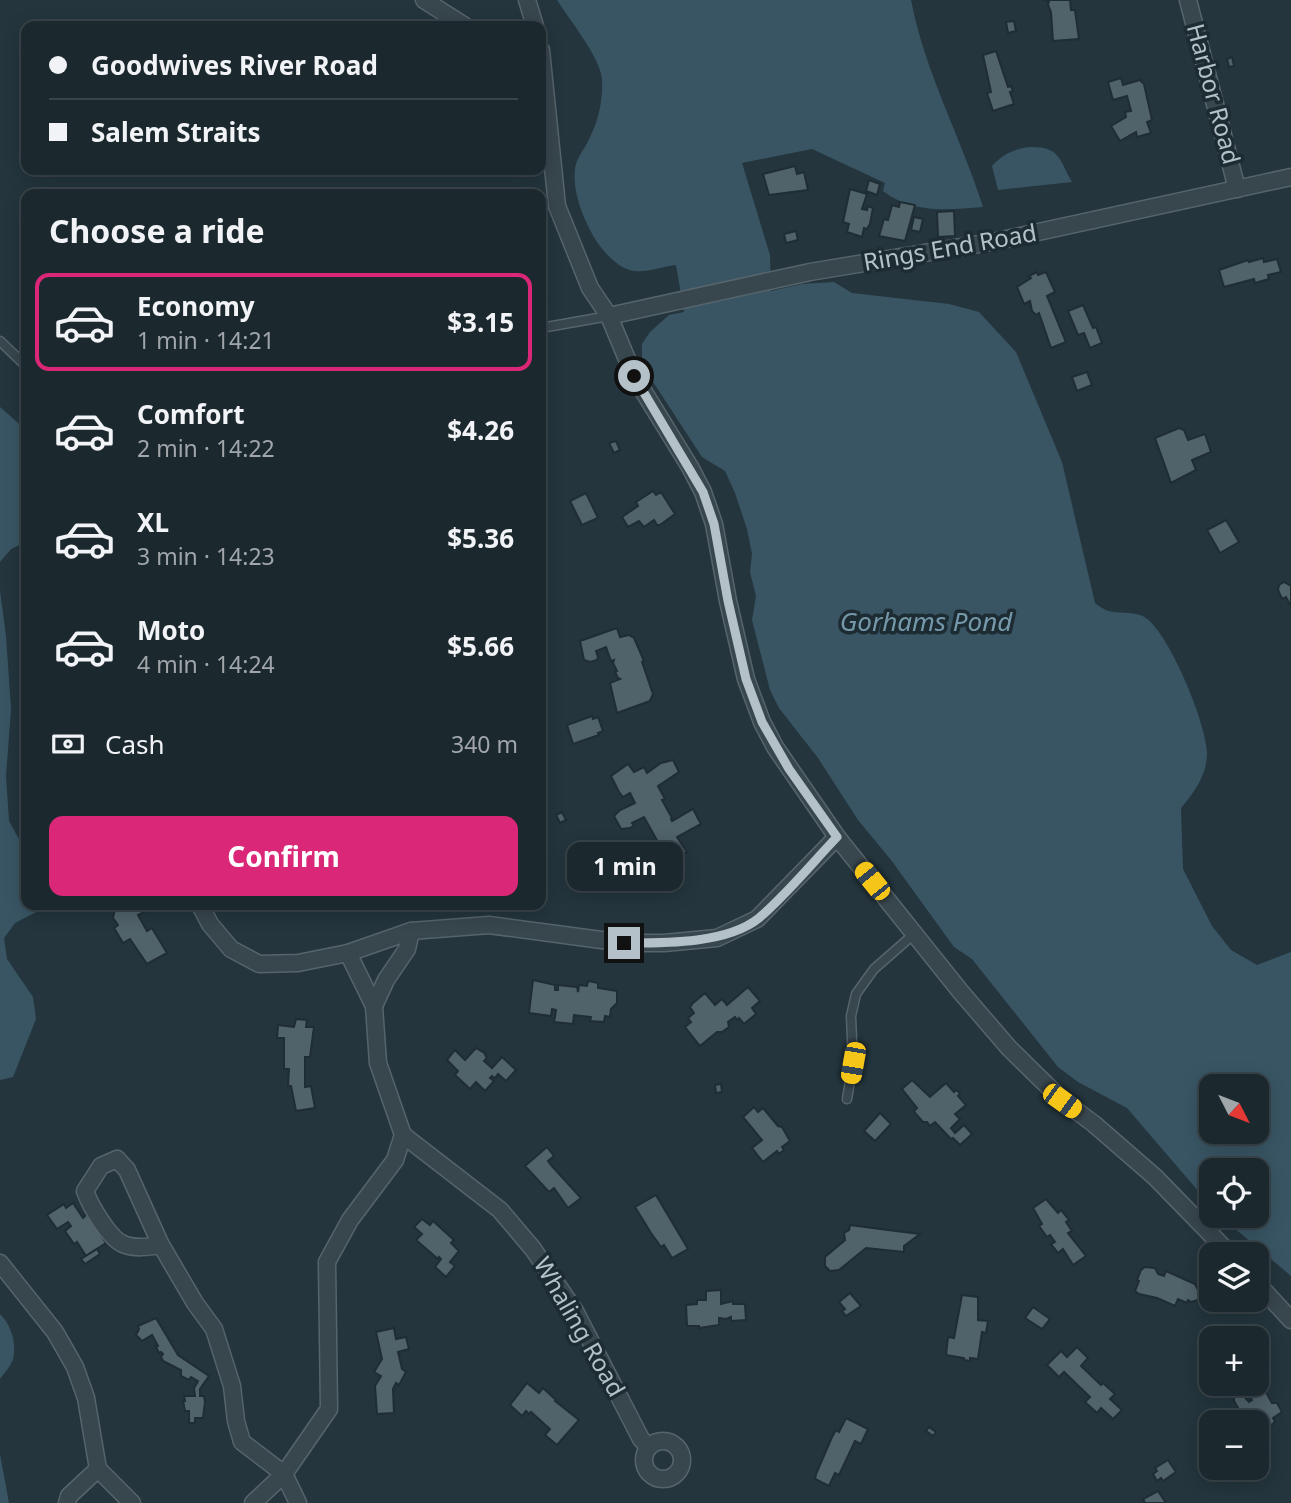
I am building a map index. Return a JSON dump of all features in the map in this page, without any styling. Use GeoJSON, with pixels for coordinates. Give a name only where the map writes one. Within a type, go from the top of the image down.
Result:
{"type":"FeatureCollection","features":[{"type":"Feature","properties":{"kind":"street"},"geometry":{"type":"LineString","coordinates":[[424,0],[458,21]]}},
{"type":"Feature","properties":{"kind":"street"},"geometry":{"type":"LineString","coordinates":[[527,0],[533,21]]}},
{"type":"Feature","properties":{"kind":"street","name":"Harbor Road"},"geometry":{"type":"LineString","coordinates":[[1188,0],[1237,189]]}},
{"type":"Feature","properties":{"kind":"street"},"geometry":{"type":"LineString","coordinates":[[546,112],[557,206],[590,288],[609,316],[634,376],[703,492],[714,524],[743,668],[762,722],[789,769],[837,837],[1001,1038],[1062,1101],[1138,1162],[1218,1242]]}},
{"type":"Feature","properties":{"kind":"street","name":"Rings End Road"},"geometry":{"type":"LineString","coordinates":[[609,316],[810,272],[1010,238],[1291,177]]}},
{"type":"Feature","properties":{"kind":"street"},"geometry":{"type":"LineString","coordinates":[[202,910],[209,924],[231,950],[259,964],[298,963],[348,953],[411,931],[489,925],[624,943],[664,943],[717,937],[757,919],[837,837]]}},
{"type":"Feature","properties":{"kind":"street"},"geometry":{"type":"LineString","coordinates":[[374,1006],[386,979],[407,949],[411,931]]}},
{"type":"Feature","properties":{"kind":"street"},"geometry":{"type":"LineString","coordinates":[[253,1503],[284,1474],[330,1409],[327,1262],[350,1220],[395,1160],[403,1135],[378,1063],[374,1006],[348,953]]}},
{"type":"Feature","properties":{"kind":"street","name":"Whaling Road"},"geometry":{"type":"LineString","coordinates":[[403,1135],[500,1210],[533,1249],[576,1311],[641,1439],[648,1446]]}},
{"type":"Feature","properties":{"kind":"street"},"geometry":{"type":"LineString","coordinates":[[161,1245],[136,1247],[121,1244],[92,1210],[85,1191],[101,1166],[117,1159],[127,1170],[161,1245],[195,1303],[214,1329],[232,1386],[236,1421],[242,1442],[284,1474],[298,1503]]}},
{"type":"Feature","properties":{"kind":"street"},"geometry":{"type":"LineString","coordinates":[[0,1263],[55,1332],[75,1367],[86,1398],[98,1469],[132,1503]]}},
{"type":"Feature","properties":{"kind":"street"},"geometry":{"type":"LineString","coordinates":[[1269,1296],[1291,1320]]}},
{"type":"Feature","properties":{"kind":"street"},"geometry":{"type":"LineString","coordinates":[[67,1503],[69,1496],[98,1469]]}},
{"type":"Feature","properties":{"kind":"lane"},"geometry":{"type":"LineString","coordinates":[[546,327],[609,316]]}},
{"type":"Feature","properties":{"kind":"lane"},"geometry":{"type":"LineString","coordinates":[[0,341],[21,361]]}},
{"type":"Feature","properties":{"kind":"lane"},"geometry":{"type":"LineString","coordinates":[[847,1099],[853,1063],[852,1016],[856,994],[874,969],[914,934]]}},
{"type":"Feature","properties":{"kind":"water","name":"Gorhams Pond"},"geometry":{"type":"Polygon","coordinates":[[[557,0],[911,0],[934,79],[983,207],[931,209],[906,204],[883,191],[885,183],[812,149],[742,163],[770,255],[771,291],[802,284],[834,282],[852,293],[949,304],[979,312],[1016,352],[1062,462],[1095,603],[1109,611],[1142,616],[1156,628],[1186,682],[1201,724],[1207,755],[1198,784],[1181,808],[1183,869],[1212,926],[1231,950],[1257,965],[1291,952],[1291,1276],[1269,1257],[1269,1242],[1251,1242],[1234,1228],[1269,1228],[1269,1158],[1199,1158],[1199,1192],[1127,1108],[1078,1082],[1058,1067],[972,959],[954,947],[891,860],[858,820],[818,758],[779,708],[770,690],[752,620],[756,596],[750,572],[752,554],[735,493],[725,471],[702,457],[642,365],[642,344],[650,332],[669,315],[684,312],[676,265],[639,271],[621,266],[597,242],[588,226],[576,191],[577,161],[593,130],[601,101],[602,79],[590,49],[557,0]]]}},
{"type":"Feature","properties":{"kind":"water"},"geometry":{"type":"Polygon","coordinates":[[[1031,147],[1048,149],[1058,156],[1072,182],[998,190],[992,166],[1010,152],[1031,147]]]}},
{"type":"Feature","properties":{"kind":"water"},"geometry":{"type":"Polygon","coordinates":[[[0,407],[21,426],[21,544],[11,549],[0,562],[0,407]]]}},
{"type":"Feature","properties":{"kind":"water"},"geometry":{"type":"Polygon","coordinates":[[[0,591],[11,709],[6,776],[9,821],[21,843],[21,910],[40,910],[15,923],[4,938],[7,959],[33,997],[36,1019],[13,1077],[0,1080],[0,591]]]}},
{"type":"Feature","properties":{"kind":"water"},"geometry":{"type":"Polygon","coordinates":[[[0,1314],[10,1329],[14,1353],[12,1362],[0,1379],[0,1314]]]}},
{"type":"Feature","properties":{"kind":"water"},"geometry":{"type":"Polygon","coordinates":[[[0,1454],[9,1503],[0,1503],[0,1454]]]}},
{"type":"Feature","properties":{"kind":"building"},"geometry":{"type":"Polygon","coordinates":[[[1043,0],[1070,0],[1071,10],[1075,10],[1079,39],[1053,41],[1049,1],[1043,0]]]}},
{"type":"Feature","properties":{"kind":"building"},"geometry":{"type":"Polygon","coordinates":[[[1014,21],[1016,31],[1008,33],[1006,22],[1014,21]]]}},
{"type":"Feature","properties":{"kind":"building"},"geometry":{"type":"Polygon","coordinates":[[[996,51],[1008,87],[1011,86],[1013,91],[1010,92],[1014,104],[993,111],[987,93],[991,92],[983,55],[996,51]]]}},
{"type":"Feature","properties":{"kind":"building"},"geometry":{"type":"Polygon","coordinates":[[[1232,57],[1234,66],[1229,67],[1227,59],[1232,57]]]}},
{"type":"Feature","properties":{"kind":"building"},"geometry":{"type":"Polygon","coordinates":[[[1121,78],[1123,85],[1140,80],[1144,84],[1152,120],[1147,122],[1151,133],[1137,137],[1136,132],[1120,141],[1111,126],[1126,117],[1125,112],[1131,111],[1127,96],[1113,100],[1108,82],[1121,78]]]}},
{"type":"Feature","properties":{"kind":"building"},"geometry":{"type":"Polygon","coordinates":[[[795,166],[797,174],[804,172],[808,190],[769,195],[763,174],[795,166]]]}},
{"type":"Feature","properties":{"kind":"building"},"geometry":{"type":"Polygon","coordinates":[[[869,180],[880,184],[877,195],[866,191],[869,180]]]}},
{"type":"Feature","properties":{"kind":"building"},"geometry":{"type":"Polygon","coordinates":[[[850,189],[867,194],[862,209],[867,210],[868,206],[873,208],[870,224],[867,229],[864,228],[862,237],[847,232],[849,224],[843,222],[850,189]]]}},
{"type":"Feature","properties":{"kind":"building"},"geometry":{"type":"Polygon","coordinates":[[[900,202],[915,205],[905,241],[879,236],[884,219],[888,220],[892,205],[899,207],[900,202]]]}},
{"type":"Feature","properties":{"kind":"building"},"geometry":{"type":"Polygon","coordinates":[[[954,211],[955,236],[938,237],[937,212],[954,211]]]}},
{"type":"Feature","properties":{"kind":"building"},"geometry":{"type":"Polygon","coordinates":[[[914,217],[923,219],[920,232],[911,230],[914,217]]]}},
{"type":"Feature","properties":{"kind":"building"},"geometry":{"type":"Polygon","coordinates":[[[796,231],[798,240],[786,243],[784,234],[796,231]]]}},
{"type":"Feature","properties":{"kind":"building"},"geometry":{"type":"Polygon","coordinates":[[[1263,258],[1264,262],[1277,259],[1281,272],[1268,275],[1269,279],[1255,283],[1254,279],[1224,287],[1219,270],[1263,258]]]}},
{"type":"Feature","properties":{"kind":"building"},"geometry":{"type":"Polygon","coordinates":[[[1037,272],[1038,275],[1046,272],[1055,292],[1047,296],[1066,342],[1051,348],[1039,313],[1036,315],[1032,311],[1030,301],[1024,304],[1017,287],[1037,272]]]}},
{"type":"Feature","properties":{"kind":"building"},"geometry":{"type":"Polygon","coordinates":[[[1083,305],[1102,343],[1090,348],[1084,333],[1078,335],[1068,311],[1083,305]]]}},
{"type":"Feature","properties":{"kind":"building"},"geometry":{"type":"Polygon","coordinates":[[[1087,372],[1092,385],[1077,391],[1072,377],[1087,372]]]}},
{"type":"Feature","properties":{"kind":"building"},"geometry":{"type":"Polygon","coordinates":[[[1179,428],[1184,430],[1188,440],[1205,434],[1211,452],[1192,460],[1196,470],[1171,483],[1155,438],[1179,428]]]}},
{"type":"Feature","properties":{"kind":"building"},"geometry":{"type":"Polygon","coordinates":[[[616,441],[620,450],[614,453],[609,443],[616,441]]]}},
{"type":"Feature","properties":{"kind":"building"},"geometry":{"type":"Polygon","coordinates":[[[653,491],[656,495],[661,492],[675,514],[660,525],[654,520],[644,527],[639,521],[628,527],[622,517],[638,506],[636,502],[653,491]]]}},
{"type":"Feature","properties":{"kind":"building"},"geometry":{"type":"Polygon","coordinates":[[[586,493],[598,518],[582,525],[570,501],[586,493]]]}},
{"type":"Feature","properties":{"kind":"building"},"geometry":{"type":"Polygon","coordinates":[[[1226,520],[1239,542],[1220,553],[1207,530],[1226,520]]]}},
{"type":"Feature","properties":{"kind":"building"},"geometry":{"type":"Polygon","coordinates":[[[1284,582],[1291,586],[1291,606],[1286,597],[1282,599],[1278,590],[1279,585],[1284,582]]]}},
{"type":"Feature","properties":{"kind":"building"},"geometry":{"type":"Polygon","coordinates":[[[617,628],[620,637],[629,635],[634,638],[653,694],[650,701],[617,713],[610,683],[620,679],[615,672],[614,660],[611,661],[606,647],[596,651],[597,660],[584,660],[580,641],[617,628]]]}},
{"type":"Feature","properties":{"kind":"building"},"geometry":{"type":"Polygon","coordinates":[[[592,716],[593,719],[598,717],[603,731],[573,744],[567,725],[592,716]]]}},
{"type":"Feature","properties":{"kind":"building"},"geometry":{"type":"Polygon","coordinates":[[[673,760],[679,772],[658,786],[665,799],[662,800],[672,821],[693,809],[701,824],[677,837],[687,852],[673,859],[668,851],[664,853],[644,817],[632,823],[634,826],[621,829],[614,816],[635,803],[630,793],[623,797],[611,776],[628,764],[634,772],[644,767],[647,773],[661,763],[673,760]]]}},
{"type":"Feature","properties":{"kind":"building"},"geometry":{"type":"Polygon","coordinates":[[[562,812],[566,820],[560,823],[556,815],[562,812]]]}},
{"type":"Feature","properties":{"kind":"building"},"geometry":{"type":"Polygon","coordinates":[[[115,910],[148,910],[138,915],[147,931],[152,928],[167,953],[147,964],[130,939],[123,943],[114,928],[118,925],[113,918],[115,910]]]}},
{"type":"Feature","properties":{"kind":"building"},"geometry":{"type":"Polygon","coordinates":[[[533,980],[555,985],[555,990],[558,990],[558,985],[577,987],[578,992],[579,985],[587,986],[588,981],[598,983],[598,988],[617,991],[617,1003],[611,1009],[610,1017],[605,1016],[604,1022],[590,1021],[591,1017],[574,1015],[573,1024],[554,1022],[556,1010],[552,1009],[551,1016],[529,1013],[533,980]]]}},
{"type":"Feature","properties":{"kind":"building"},"geometry":{"type":"Polygon","coordinates":[[[748,987],[760,1001],[752,1008],[756,1014],[744,1024],[735,1017],[728,1022],[729,1027],[717,1032],[700,1046],[685,1027],[691,1022],[688,1018],[694,1013],[690,1007],[693,1003],[705,993],[715,1005],[722,999],[727,1005],[748,987]]]}},
{"type":"Feature","properties":{"kind":"building"},"geometry":{"type":"Polygon","coordinates":[[[296,1019],[307,1020],[306,1027],[314,1027],[310,1057],[305,1057],[305,1087],[311,1086],[315,1108],[296,1111],[291,1086],[288,1086],[289,1069],[284,1069],[284,1038],[277,1038],[278,1025],[294,1027],[296,1019]]]}},
{"type":"Feature","properties":{"kind":"building"},"geometry":{"type":"Polygon","coordinates":[[[476,1048],[486,1054],[484,1061],[492,1068],[502,1057],[516,1070],[506,1081],[498,1074],[495,1078],[492,1076],[490,1078],[494,1081],[485,1091],[476,1082],[470,1089],[455,1075],[458,1071],[447,1060],[455,1050],[465,1060],[476,1048]]]}},
{"type":"Feature","properties":{"kind":"building"},"geometry":{"type":"Polygon","coordinates":[[[912,1080],[930,1097],[946,1083],[954,1092],[956,1090],[960,1093],[958,1096],[966,1105],[955,1114],[960,1119],[951,1128],[955,1133],[964,1125],[972,1134],[960,1145],[935,1122],[930,1126],[915,1113],[917,1108],[902,1089],[912,1080]]]}},
{"type":"Feature","properties":{"kind":"building"},"geometry":{"type":"Polygon","coordinates":[[[721,1084],[722,1092],[716,1093],[715,1085],[721,1084]]]}},
{"type":"Feature","properties":{"kind":"building"},"geometry":{"type":"Polygon","coordinates":[[[754,1107],[758,1112],[763,1108],[778,1126],[782,1127],[790,1141],[782,1147],[784,1150],[779,1154],[777,1151],[763,1162],[752,1148],[762,1140],[743,1117],[754,1107]]]}},
{"type":"Feature","properties":{"kind":"building"},"geometry":{"type":"Polygon","coordinates":[[[880,1113],[891,1124],[875,1141],[864,1131],[880,1113]]]}},
{"type":"Feature","properties":{"kind":"building"},"geometry":{"type":"Polygon","coordinates":[[[547,1147],[554,1156],[548,1161],[581,1198],[568,1208],[554,1188],[549,1192],[525,1166],[547,1147]]]}},
{"type":"Feature","properties":{"kind":"building"},"geometry":{"type":"Polygon","coordinates":[[[656,1195],[688,1249],[672,1258],[664,1245],[661,1247],[635,1207],[656,1195]]]}},
{"type":"Feature","properties":{"kind":"building"},"geometry":{"type":"Polygon","coordinates":[[[1046,1199],[1058,1213],[1061,1210],[1069,1220],[1066,1222],[1072,1231],[1068,1233],[1086,1256],[1073,1265],[1063,1249],[1058,1253],[1051,1244],[1055,1242],[1050,1235],[1047,1237],[1039,1226],[1042,1224],[1033,1208],[1046,1199]]]}},
{"type":"Feature","properties":{"kind":"building"},"geometry":{"type":"Polygon","coordinates":[[[73,1203],[83,1218],[87,1214],[106,1243],[86,1256],[77,1242],[74,1244],[65,1231],[71,1226],[68,1222],[57,1229],[47,1215],[64,1204],[66,1208],[73,1203]]]}},
{"type":"Feature","properties":{"kind":"building"},"geometry":{"type":"Polygon","coordinates":[[[422,1219],[430,1225],[433,1221],[454,1240],[451,1243],[459,1251],[450,1262],[455,1266],[446,1277],[435,1267],[441,1259],[416,1240],[422,1234],[414,1227],[422,1219]]]}},
{"type":"Feature","properties":{"kind":"building"},"geometry":{"type":"Polygon","coordinates":[[[850,1225],[920,1234],[904,1246],[904,1252],[866,1248],[839,1270],[830,1271],[825,1266],[825,1257],[845,1240],[844,1233],[849,1230],[850,1225]]]}},
{"type":"Feature","properties":{"kind":"building"},"geometry":{"type":"Polygon","coordinates":[[[97,1249],[100,1254],[85,1264],[81,1259],[97,1249]]]}},
{"type":"Feature","properties":{"kind":"building"},"geometry":{"type":"Polygon","coordinates":[[[1145,1267],[1155,1268],[1158,1274],[1164,1276],[1166,1271],[1195,1284],[1199,1292],[1198,1300],[1188,1300],[1187,1303],[1178,1299],[1175,1306],[1139,1294],[1135,1291],[1141,1270],[1145,1267]]]}},
{"type":"Feature","properties":{"kind":"building"},"geometry":{"type":"Polygon","coordinates":[[[721,1290],[721,1304],[733,1301],[733,1304],[745,1304],[746,1320],[731,1321],[731,1317],[719,1318],[719,1325],[699,1328],[687,1326],[686,1305],[697,1304],[697,1300],[706,1300],[706,1291],[721,1290]]]}},
{"type":"Feature","properties":{"kind":"building"},"geometry":{"type":"Polygon","coordinates":[[[850,1293],[861,1306],[846,1316],[842,1311],[845,1309],[839,1302],[850,1293]]]}},
{"type":"Feature","properties":{"kind":"building"},"geometry":{"type":"Polygon","coordinates":[[[962,1295],[978,1297],[978,1320],[988,1321],[986,1333],[982,1332],[978,1359],[970,1358],[970,1361],[946,1355],[948,1337],[954,1338],[962,1295]]]}},
{"type":"Feature","properties":{"kind":"building"},"geometry":{"type":"Polygon","coordinates":[[[1033,1307],[1050,1319],[1042,1329],[1025,1318],[1033,1307]]]}},
{"type":"Feature","properties":{"kind":"building"},"geometry":{"type":"Polygon","coordinates":[[[156,1318],[178,1355],[209,1376],[200,1389],[200,1396],[204,1396],[205,1402],[203,1418],[195,1418],[195,1423],[189,1423],[189,1411],[185,1411],[183,1401],[184,1396],[195,1396],[194,1388],[198,1381],[181,1376],[181,1370],[163,1361],[163,1354],[159,1353],[152,1335],[142,1341],[136,1335],[138,1326],[156,1318]]]}},
{"type":"Feature","properties":{"kind":"building"},"geometry":{"type":"Polygon","coordinates":[[[394,1328],[396,1339],[406,1337],[409,1349],[398,1352],[402,1369],[406,1372],[399,1385],[396,1383],[393,1389],[394,1413],[377,1414],[375,1386],[381,1376],[374,1372],[382,1359],[376,1332],[394,1328]]]}},
{"type":"Feature","properties":{"kind":"building"},"geometry":{"type":"Polygon","coordinates":[[[1077,1347],[1088,1358],[1081,1366],[1115,1394],[1110,1399],[1122,1410],[1113,1419],[1101,1408],[1097,1413],[1085,1402],[1090,1397],[1064,1372],[1059,1377],[1047,1365],[1061,1351],[1067,1357],[1077,1347]]]}},
{"type":"Feature","properties":{"kind":"building"},"geometry":{"type":"Polygon","coordinates":[[[527,1383],[539,1393],[543,1388],[579,1420],[557,1445],[545,1435],[550,1429],[531,1412],[529,1414],[526,1411],[522,1416],[510,1405],[527,1383]]]}},
{"type":"Feature","properties":{"kind":"building"},"geometry":{"type":"Polygon","coordinates":[[[1244,1396],[1249,1402],[1252,1400],[1249,1396],[1268,1396],[1272,1403],[1277,1403],[1282,1412],[1273,1418],[1275,1421],[1269,1426],[1269,1410],[1239,1410],[1234,1398],[1244,1396]]]}},
{"type":"Feature","properties":{"kind":"building"},"geometry":{"type":"Polygon","coordinates":[[[846,1418],[868,1429],[861,1444],[855,1441],[839,1475],[835,1473],[829,1486],[815,1479],[816,1474],[832,1437],[836,1430],[839,1432],[846,1418]]]}},
{"type":"Feature","properties":{"kind":"building"},"geometry":{"type":"Polygon","coordinates":[[[929,1427],[936,1432],[933,1436],[926,1431],[929,1427]]]}},
{"type":"Feature","properties":{"kind":"building"},"geometry":{"type":"Polygon","coordinates":[[[1168,1460],[1176,1472],[1163,1481],[1161,1478],[1157,1481],[1153,1474],[1157,1471],[1155,1468],[1168,1460]]]}},
{"type":"Feature","properties":{"kind":"building"},"geometry":{"type":"Polygon","coordinates":[[[1158,1491],[1166,1503],[1145,1503],[1143,1499],[1158,1491]]]}},
{"type":"Feature","properties":{"kind":"route"},"geometry":{"type":"LineString","coordinates":[[624,943],[664,943],[717,937],[757,919],[837,837],[803,791],[762,722],[746,679],[714,524],[703,492],[634,376]]}}]}
